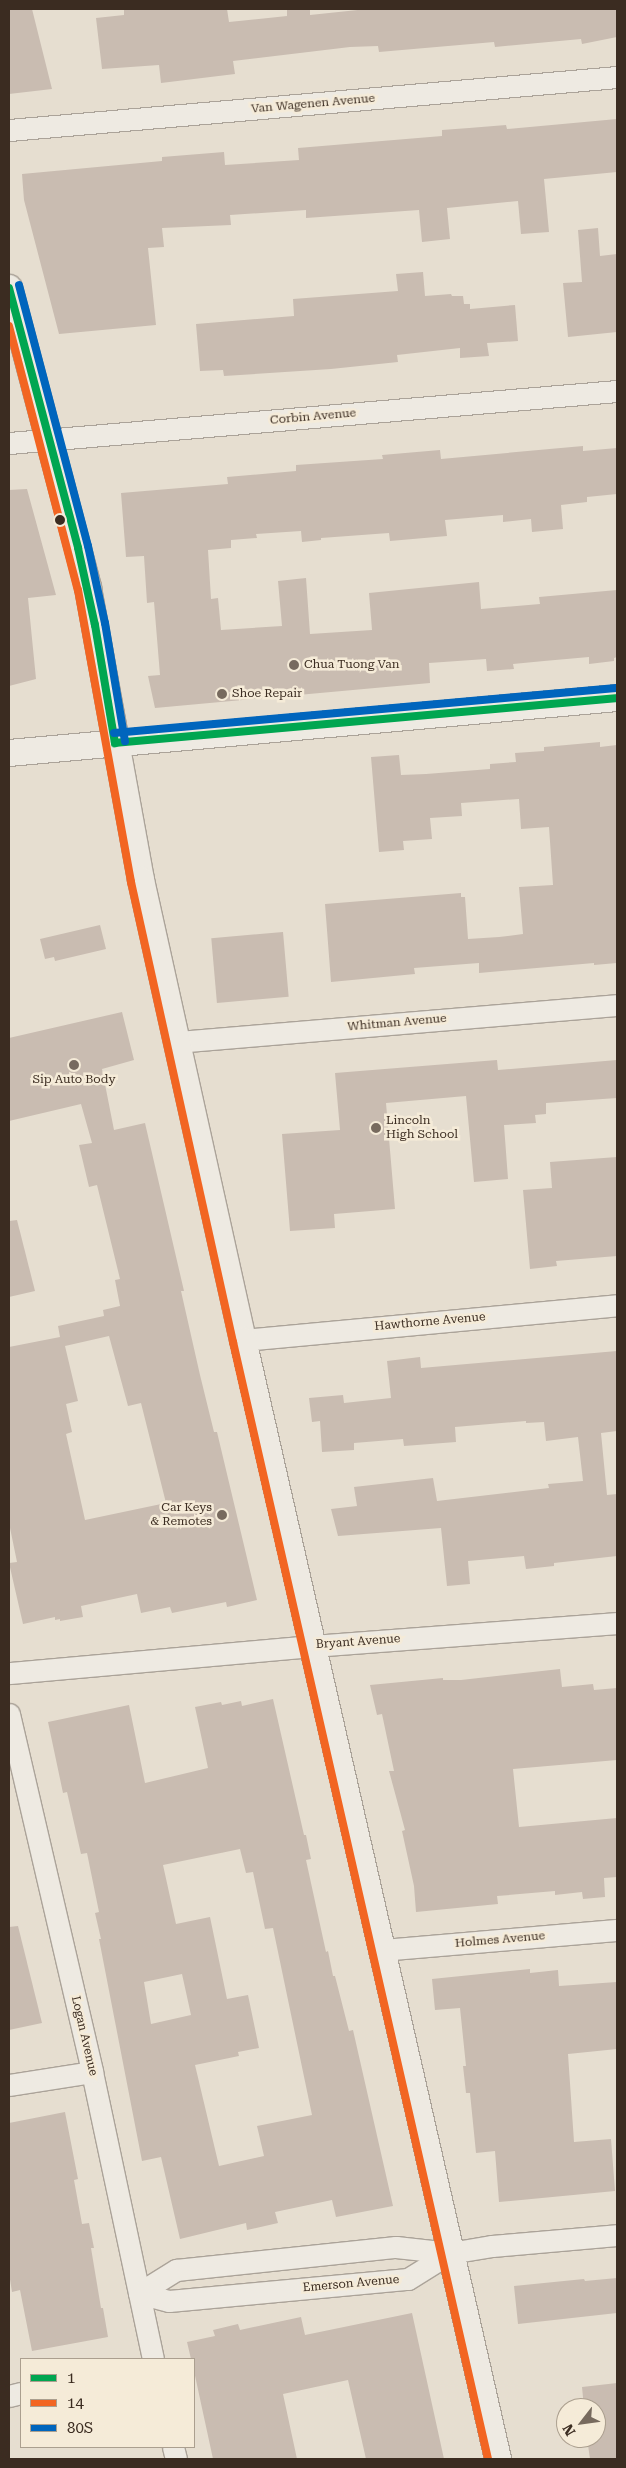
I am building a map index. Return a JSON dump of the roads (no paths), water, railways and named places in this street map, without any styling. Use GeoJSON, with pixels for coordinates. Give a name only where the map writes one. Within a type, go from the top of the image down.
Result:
{"type":"FeatureCollection","features":[{"type":"Feature","properties":{"kind":"street","name":"Van Wagenen Avenue"},"geometry":{"type":"LineString","coordinates":[[9,130],[617,77]]}},
{"type":"Feature","properties":{"kind":"street"},"geometry":{"type":"LineString","coordinates":[[9,288],[88,588],[141,880],[243,1340],[498,2459]]}},
{"type":"Feature","properties":{"kind":"street","name":"Corbin Avenue"},"geometry":{"type":"LineString","coordinates":[[9,443],[617,391]]}},
{"type":"Feature","properties":{"kind":"street"},"geometry":{"type":"LineString","coordinates":[[9,753],[617,698]]}},
{"type":"Feature","properties":{"kind":"street","name":"Whitman Avenue"},"geometry":{"type":"LineString","coordinates":[[177,1042],[617,1004]]}},
{"type":"Feature","properties":{"kind":"street","name":"Hawthorne Avenue"},"geometry":{"type":"LineString","coordinates":[[243,1340],[617,1305]]}},
{"type":"Feature","properties":{"kind":"street","name":"Bryant Avenue"},"geometry":{"type":"LineString","coordinates":[[9,1673],[313,1646],[617,1623]]}},
{"type":"Feature","properties":{"kind":"street","name":"Logan Avenue"},"geometry":{"type":"LineString","coordinates":[[9,1714],[17,1783],[92,2072],[153,2358]]}},
{"type":"Feature","properties":{"kind":"street","name":"Holmes Avenue"},"geometry":{"type":"LineString","coordinates":[[382,1950],[617,1930]]}},
{"type":"Feature","properties":{"kind":"street"},"geometry":{"type":"LineString","coordinates":[[9,2085],[92,2072]]}},
{"type":"Feature","properties":{"kind":"street","name":"Emerson Avenue"},"geometry":{"type":"LineString","coordinates":[[139,2292],[169,2301],[408,2279],[450,2253],[492,2246],[617,2235]]}},
{"type":"Feature","properties":{"kind":"street"},"geometry":{"type":"LineString","coordinates":[[139,2292],[176,2270],[396,2247],[450,2253]]}},
{"type":"Feature","properties":{"kind":"place","name":"Chua Tuong Van"},"geometry":{"type":"Point","coordinates":[294,665]}},
{"type":"Feature","properties":{"kind":"place","name":"Shoe Repair"},"geometry":{"type":"Point","coordinates":[222,694]}},
{"type":"Feature","properties":{"kind":"place","name":"Sip Auto Body"},"geometry":{"type":"Point","coordinates":[74,1065]}},
{"type":"Feature","properties":{"kind":"place","name":"Lincoln High School"},"geometry":{"type":"Point","coordinates":[376,1128]}},
{"type":"Feature","properties":{"kind":"place","name":"Car Keys & Remotes"},"geometry":{"type":"Point","coordinates":[222,1515]}}]}
